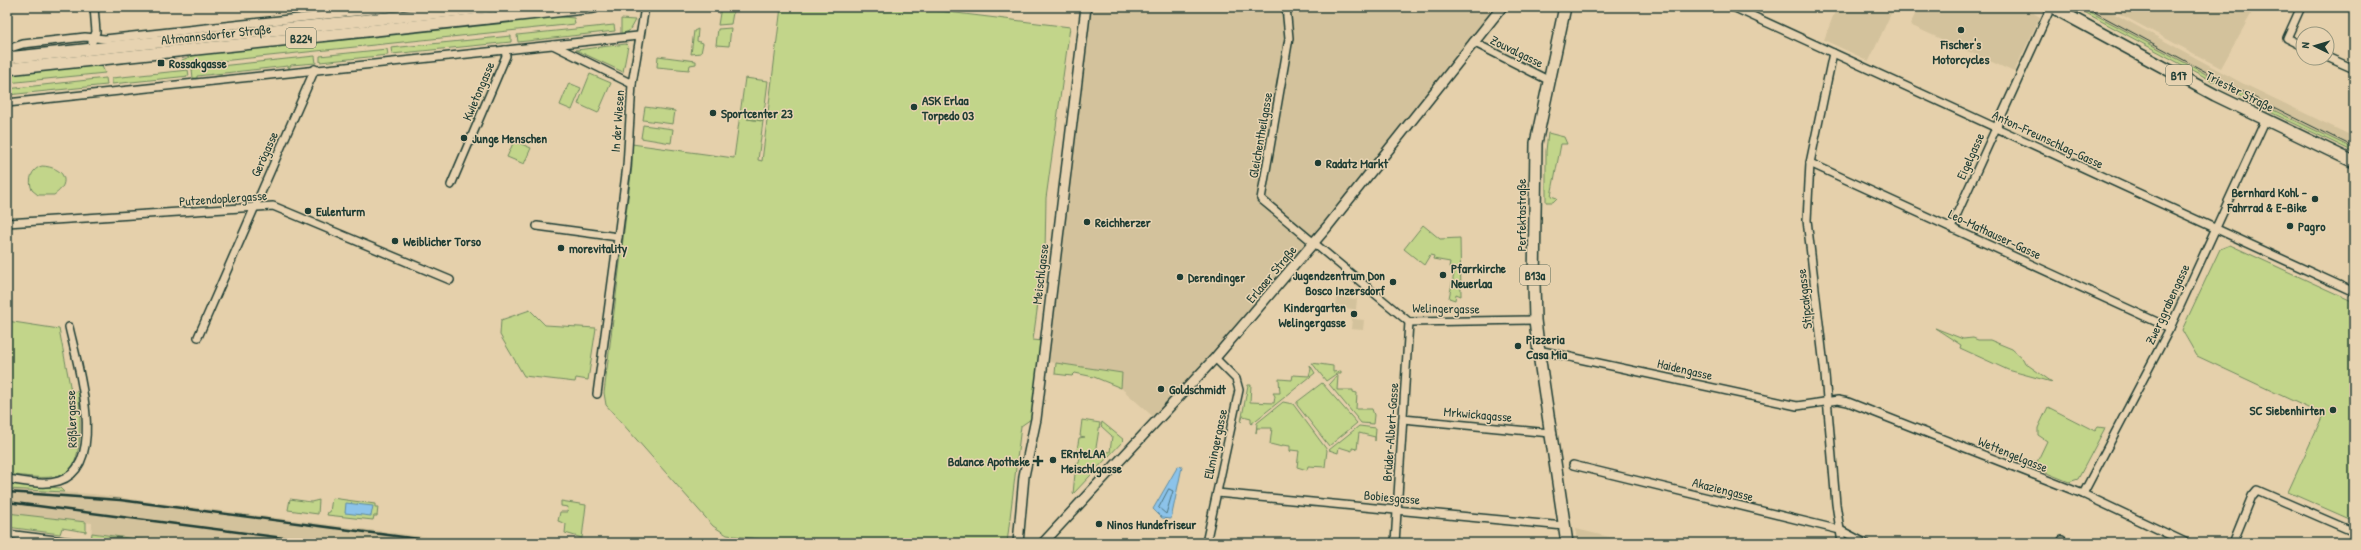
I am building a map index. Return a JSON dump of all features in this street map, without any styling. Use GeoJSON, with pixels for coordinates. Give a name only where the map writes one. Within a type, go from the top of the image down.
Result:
{"type":"FeatureCollection","features":[{"type":"Feature","properties":{"kind":"main road","name":"Altmannsdorfer Straße"},"geometry":{"type":"LineString","coordinates":[[7,58],[87,50],[383,12],[491,7]]}},
{"type":"Feature","properties":{"kind":"main road","name":"Altmannsdorfer Straße"},"geometry":{"type":"LineString","coordinates":[[7,69],[594,7]]}},
{"type":"Feature","properties":{"kind":"main road","name":"Perfektastraße"},"geometry":{"type":"LineString","coordinates":[[1565,7],[1535,154],[1535,320],[1538,350],[1567,543]]}},
{"type":"Feature","properties":{"kind":"main road","name":"Triester Straße"},"geometry":{"type":"LineString","coordinates":[[2052,7],[2265,121],[2354,162]]}},
{"type":"Feature","properties":{"kind":"street"},"geometry":{"type":"LineString","coordinates":[[87,50],[96,32],[94,7]]}},
{"type":"Feature","properties":{"kind":"street","name":"Altmannsdorfer Straße"},"geometry":{"type":"LineString","coordinates":[[7,49],[23,44],[94,38],[106,39],[383,12],[400,7]]}},
{"type":"Feature","properties":{"kind":"street","name":"In der Wiesen"},"geometry":{"type":"LineString","coordinates":[[597,394],[618,237],[626,166],[632,84],[638,36],[645,7]]}},
{"type":"Feature","properties":{"kind":"street","name":"Meischlgasse"},"geometry":{"type":"LineString","coordinates":[[1018,543],[1024,476],[1036,419],[1086,7]]}},
{"type":"Feature","properties":{"kind":"street","name":"Gleichentheilgasse"},"geometry":{"type":"LineString","coordinates":[[1286,7],[1289,38],[1261,199],[1314,243]]}},
{"type":"Feature","properties":{"kind":"street","name":"Erlaaer Straße"},"geometry":{"type":"LineString","coordinates":[[1043,543],[1216,358],[1314,243],[1502,7]]}},
{"type":"Feature","properties":{"kind":"street","name":"Anton-Freunschlag-Gasse"},"geometry":{"type":"LineString","coordinates":[[1733,7],[2354,292]]}},
{"type":"Feature","properties":{"kind":"street","name":"Eigelgasse"},"geometry":{"type":"LineString","coordinates":[[1950,227],[2052,7]]}},
{"type":"Feature","properties":{"kind":"street"},"geometry":{"type":"LineString","coordinates":[[2295,42],[2287,38],[2301,7]]}},
{"type":"Feature","properties":{"kind":"street"},"geometry":{"type":"LineString","coordinates":[[7,103],[315,69],[638,36]]}},
{"type":"Feature","properties":{"kind":"street","name":"Zouvalgasse"},"geometry":{"type":"LineString","coordinates":[[1474,42],[1550,81]]}},
{"type":"Feature","properties":{"kind":"street"},"geometry":{"type":"LineString","coordinates":[[553,44],[632,84]]}},
{"type":"Feature","properties":{"kind":"street","name":"Kwietongasse"},"geometry":{"type":"LineString","coordinates":[[451,185],[506,56],[505,50]]}},
{"type":"Feature","properties":{"kind":"street","name":"Stipcakgasse"},"geometry":{"type":"LineString","coordinates":[[1833,53],[1810,162],[1807,220],[1827,404],[1836,504],[1842,543]]}},
{"type":"Feature","properties":{"kind":"street"},"geometry":{"type":"LineString","coordinates":[[2335,61],[2354,69]]}},
{"type":"Feature","properties":{"kind":"street","name":"Gerögasse"},"geometry":{"type":"LineString","coordinates":[[198,337],[252,209],[315,69]]}},
{"type":"Feature","properties":{"kind":"street","name":"Zwerggrabengasse"},"geometry":{"type":"LineString","coordinates":[[2082,494],[2170,328],[2265,121]]}},
{"type":"Feature","properties":{"kind":"street","name":"Leo-Mathauser-Gasse"},"geometry":{"type":"LineString","coordinates":[[1810,162],[2170,328]]}},
{"type":"Feature","properties":{"kind":"street","name":"Putzendoplergasse"},"geometry":{"type":"LineString","coordinates":[[7,222],[252,209],[273,206],[450,280]]}},
{"type":"Feature","properties":{"kind":"street"},"geometry":{"type":"LineString","coordinates":[[537,226],[618,237]]}},
{"type":"Feature","properties":{"kind":"street","name":"Welingergasse"},"geometry":{"type":"LineString","coordinates":[[1314,243],[1409,322],[1535,320]]}},
{"type":"Feature","properties":{"kind":"street","name":"Brüder-Albert-Gasse"},"geometry":{"type":"LineString","coordinates":[[1395,543],[1409,322]]}},
{"type":"Feature","properties":{"kind":"street","name":"Rößlergasse"},"geometry":{"type":"LineString","coordinates":[[7,479],[50,483],[64,479],[79,467],[85,448],[84,389],[80,379],[69,327]]}},
{"type":"Feature","properties":{"kind":"street","name":"Haidengasse"},"geometry":{"type":"LineString","coordinates":[[1538,350],[1797,406],[1827,404]]}},
{"type":"Feature","properties":{"kind":"street","name":"Ellmingergasse"},"geometry":{"type":"LineString","coordinates":[[1206,543],[1239,390],[1236,379],[1216,358]]}},
{"type":"Feature","properties":{"kind":"street","name":"Wettengelgasse"},"geometry":{"type":"LineString","coordinates":[[1827,404],[1838,400],[1848,402],[2082,494],[2187,543]]}},
{"type":"Feature","properties":{"kind":"street","name":"Mrkwickagasse"},"geometry":{"type":"LineString","coordinates":[[1403,419],[1550,433]]}},
{"type":"Feature","properties":{"kind":"street","name":"Akaziengasse"},"geometry":{"type":"LineString","coordinates":[[1573,465],[1840,530],[1865,543]]}},
{"type":"Feature","properties":{"kind":"street"},"geometry":{"type":"LineString","coordinates":[[2233,543],[2252,496],[2258,490],[2354,532]]}},
{"type":"Feature","properties":{"kind":"street","name":"Bobiesgasse"},"geometry":{"type":"LineString","coordinates":[[1217,494],[1564,526]]}},
{"type":"Feature","properties":{"kind":"street"},"geometry":{"type":"LineString","coordinates":[[7,534],[80,543]]}},
{"type":"Feature","properties":{"kind":"shaded area"},"geometry":{"type":"Polygon","coordinates":[[[1082,7],[1502,7],[1327,227],[1158,421],[1121,388],[1122,373],[1049,362],[1078,28],[1082,7]]]}},
{"type":"Feature","properties":{"kind":"shaded area"},"geometry":{"type":"Polygon","coordinates":[[[1828,7],[1894,7],[1869,61],[1824,40],[1835,11],[1828,7]]]}},
{"type":"Feature","properties":{"kind":"shaded area"},"geometry":{"type":"Polygon","coordinates":[[[1911,7],[2023,7],[2040,17],[2014,72],[1910,25],[1917,10],[1911,7]]]}},
{"type":"Feature","properties":{"kind":"shaded area"},"geometry":{"type":"Polygon","coordinates":[[[2081,7],[2102,7],[2242,83],[2354,137],[2354,149],[2269,108],[2081,7]]]}},
{"type":"Feature","properties":{"kind":"shaded area"},"geometry":{"type":"Polygon","coordinates":[[[2107,7],[2255,7],[2221,68],[2107,7]]]}},
{"type":"Feature","properties":{"kind":"shaded area","name":"Kindergarten Welingergasse"},"geometry":{"type":"Polygon","coordinates":[[[1341,294],[1347,295],[1346,298],[1357,299],[1355,319],[1364,320],[1363,330],[1351,329],[1353,309],[1335,307],[1336,297],[1341,297],[1341,294]]]}},
{"type":"Feature","properties":{"kind":"shaded area"},"geometry":{"type":"Polygon","coordinates":[[[7,489],[92,494],[473,543],[101,543],[91,541],[92,523],[7,513],[7,489]]]}},
{"type":"Feature","properties":{"kind":"shaded area"},"geometry":{"type":"Polygon","coordinates":[[[1576,529],[1634,543],[1578,543],[1576,529]]]}},
{"type":"Feature","properties":{"kind":"green space"},"geometry":{"type":"Polygon","coordinates":[[[721,7],[734,7],[731,24],[718,25],[721,7]]]}},
{"type":"Feature","properties":{"kind":"green space"},"geometry":{"type":"Polygon","coordinates":[[[781,7],[907,7],[1070,27],[1046,198],[1045,252],[1033,340],[1042,341],[1031,419],[1021,426],[1007,543],[788,543],[727,535],[713,526],[606,405],[604,393],[632,166],[632,144],[734,158],[745,78],[768,81],[758,160],[762,161],[781,7]]]}},
{"type":"Feature","properties":{"kind":"green space"},"geometry":{"type":"Polygon","coordinates":[[[2075,7],[2081,7],[2269,108],[2354,149],[2354,152],[2266,110],[2075,7]]]}},
{"type":"Feature","properties":{"kind":"green space"},"geometry":{"type":"Polygon","coordinates":[[[553,16],[574,18],[575,24],[183,65],[182,60],[200,53],[553,16]]]}},
{"type":"Feature","properties":{"kind":"green space"},"geometry":{"type":"Polygon","coordinates":[[[621,19],[635,20],[629,31],[621,34],[621,19]]]}},
{"type":"Feature","properties":{"kind":"green space"},"geometry":{"type":"Polygon","coordinates":[[[614,25],[615,31],[518,42],[517,35],[614,25]]]}},
{"type":"Feature","properties":{"kind":"green space"},"geometry":{"type":"Polygon","coordinates":[[[731,28],[729,46],[716,45],[718,29],[731,28]]]}},
{"type":"Feature","properties":{"kind":"green space"},"geometry":{"type":"Polygon","coordinates":[[[698,29],[697,41],[703,43],[701,53],[691,54],[694,31],[698,29]]]}},
{"type":"Feature","properties":{"kind":"green space"},"geometry":{"type":"Polygon","coordinates":[[[511,36],[511,42],[392,54],[391,48],[511,36]]]}},
{"type":"Feature","properties":{"kind":"green space"},"geometry":{"type":"Polygon","coordinates":[[[626,44],[628,46],[623,72],[576,50],[626,44]]]}},
{"type":"Feature","properties":{"kind":"green space"},"geometry":{"type":"Polygon","coordinates":[[[387,49],[388,55],[320,62],[320,56],[387,49]]]}},
{"type":"Feature","properties":{"kind":"green space"},"geometry":{"type":"Polygon","coordinates":[[[315,56],[316,63],[291,65],[289,68],[288,66],[197,76],[197,78],[193,78],[192,69],[315,56]]]}},
{"type":"Feature","properties":{"kind":"green space"},"geometry":{"type":"Polygon","coordinates":[[[658,56],[696,61],[696,64],[690,65],[689,70],[657,67],[658,56]]]}},
{"type":"Feature","properties":{"kind":"green space"},"geometry":{"type":"Polygon","coordinates":[[[101,64],[105,73],[7,83],[7,74],[101,64]]]}},
{"type":"Feature","properties":{"kind":"green space"},"geometry":{"type":"Polygon","coordinates":[[[188,70],[189,76],[112,84],[112,78],[188,70]]]}},
{"type":"Feature","properties":{"kind":"green space"},"geometry":{"type":"Polygon","coordinates":[[[590,74],[611,83],[598,113],[578,104],[590,74]]]}},
{"type":"Feature","properties":{"kind":"green space"},"geometry":{"type":"Polygon","coordinates":[[[106,78],[107,85],[7,95],[7,89],[106,78]]]}},
{"type":"Feature","properties":{"kind":"green space"},"geometry":{"type":"Polygon","coordinates":[[[569,83],[581,88],[572,110],[560,105],[569,83]]]}},
{"type":"Feature","properties":{"kind":"green space"},"geometry":{"type":"Polygon","coordinates":[[[645,107],[675,111],[673,124],[643,120],[645,107]]]}},
{"type":"Feature","properties":{"kind":"green space"},"geometry":{"type":"Polygon","coordinates":[[[643,125],[673,129],[671,143],[641,138],[643,125]]]}},
{"type":"Feature","properties":{"kind":"green space"},"geometry":{"type":"Polygon","coordinates":[[[1548,133],[1564,137],[1567,144],[1561,144],[1551,196],[1557,198],[1553,202],[1546,202],[1546,151],[1548,133]]]}},
{"type":"Feature","properties":{"kind":"green space"},"geometry":{"type":"Polygon","coordinates":[[[514,141],[531,148],[524,164],[507,157],[514,141]]]}},
{"type":"Feature","properties":{"kind":"green space"},"geometry":{"type":"Polygon","coordinates":[[[42,166],[55,169],[63,176],[63,185],[54,195],[38,195],[32,190],[30,182],[31,175],[38,167],[42,166]]]}},
{"type":"Feature","properties":{"kind":"green space"},"geometry":{"type":"Polygon","coordinates":[[[1423,225],[1440,239],[1460,238],[1461,296],[1456,294],[1455,300],[1449,298],[1455,269],[1449,267],[1450,262],[1433,259],[1434,256],[1430,255],[1424,265],[1404,249],[1423,225]]]}},
{"type":"Feature","properties":{"kind":"green space"},"geometry":{"type":"Polygon","coordinates":[[[2230,245],[2354,302],[2354,521],[2288,492],[2323,415],[2197,356],[2182,330],[2220,249],[2230,245]]]}},
{"type":"Feature","properties":{"kind":"green space"},"geometry":{"type":"Polygon","coordinates":[[[530,310],[545,325],[596,328],[588,380],[576,378],[575,382],[524,376],[500,335],[501,320],[530,310]]]}},
{"type":"Feature","properties":{"kind":"green space"},"geometry":{"type":"Polygon","coordinates":[[[7,321],[59,329],[71,391],[79,392],[80,412],[80,438],[75,461],[70,470],[62,475],[28,477],[7,474],[7,321]]]}},
{"type":"Feature","properties":{"kind":"green space"},"geometry":{"type":"Polygon","coordinates":[[[1935,328],[1963,339],[1973,338],[1978,340],[1990,340],[2012,349],[2023,359],[2025,363],[2052,382],[2008,370],[1960,348],[1961,345],[1935,328]]]}},
{"type":"Feature","properties":{"kind":"green space"},"geometry":{"type":"Polygon","coordinates":[[[1056,363],[1122,373],[1121,388],[1094,377],[1075,373],[1072,376],[1055,374],[1056,363]]]}},
{"type":"Feature","properties":{"kind":"green space"},"geometry":{"type":"Polygon","coordinates":[[[1312,363],[1333,366],[1333,372],[1341,371],[1341,374],[1336,374],[1326,381],[1312,363]]]}},
{"type":"Feature","properties":{"kind":"green space"},"geometry":{"type":"Polygon","coordinates":[[[1310,365],[1315,373],[1251,424],[1251,418],[1243,416],[1241,422],[1248,385],[1251,385],[1250,402],[1274,403],[1275,396],[1273,393],[1280,393],[1279,379],[1292,380],[1293,375],[1309,376],[1311,369],[1310,365]]]}},
{"type":"Feature","properties":{"kind":"green space"},"geometry":{"type":"Polygon","coordinates":[[[1337,375],[1337,390],[1353,390],[1353,392],[1357,393],[1356,409],[1372,409],[1374,415],[1373,424],[1361,423],[1329,384],[1337,375]]]}},
{"type":"Feature","properties":{"kind":"green space"},"geometry":{"type":"Polygon","coordinates":[[[1322,383],[1357,423],[1329,446],[1297,405],[1297,402],[1322,383]]]}},
{"type":"Feature","properties":{"kind":"green space"},"geometry":{"type":"Polygon","coordinates":[[[1283,402],[1293,404],[1327,450],[1325,467],[1308,466],[1307,470],[1297,467],[1299,451],[1291,450],[1290,452],[1290,446],[1282,445],[1282,447],[1270,444],[1272,428],[1257,428],[1256,433],[1257,423],[1283,402]]]}},
{"type":"Feature","properties":{"kind":"green space"},"geometry":{"type":"Polygon","coordinates":[[[2048,407],[2095,431],[2098,427],[2105,428],[2078,479],[2069,482],[2027,465],[2029,460],[2037,462],[2047,441],[2038,435],[2038,428],[2048,407]]]}},
{"type":"Feature","properties":{"kind":"green space"},"geometry":{"type":"Polygon","coordinates":[[[1082,420],[1100,423],[1095,454],[1098,451],[1110,452],[1112,436],[1101,426],[1102,422],[1124,440],[1073,494],[1076,463],[1079,463],[1081,451],[1077,450],[1079,438],[1085,437],[1080,436],[1082,420]]]}},
{"type":"Feature","properties":{"kind":"green space"},"geometry":{"type":"Polygon","coordinates":[[[1359,426],[1376,428],[1375,441],[1375,437],[1359,433],[1357,449],[1352,448],[1352,451],[1339,447],[1338,453],[1329,450],[1359,426]]]}},
{"type":"Feature","properties":{"kind":"green space"},"geometry":{"type":"Polygon","coordinates":[[[7,483],[60,488],[64,492],[7,489],[7,483]]]}},
{"type":"Feature","properties":{"kind":"green space"},"geometry":{"type":"Polygon","coordinates":[[[332,498],[375,504],[375,507],[378,507],[377,516],[374,516],[373,520],[327,515],[328,512],[330,512],[332,498]]]}},
{"type":"Feature","properties":{"kind":"green space"},"geometry":{"type":"Polygon","coordinates":[[[290,499],[311,502],[319,500],[318,514],[288,510],[290,499]]]}},
{"type":"Feature","properties":{"kind":"green space"},"geometry":{"type":"Polygon","coordinates":[[[561,501],[586,505],[582,538],[565,533],[566,524],[558,521],[560,512],[567,512],[568,507],[561,506],[561,501]]]}},
{"type":"Feature","properties":{"kind":"green space"},"geometry":{"type":"Polygon","coordinates":[[[7,513],[86,522],[86,532],[62,528],[60,534],[7,527],[7,513]]]}},
{"type":"Feature","properties":{"kind":"green space"},"geometry":{"type":"Polygon","coordinates":[[[92,533],[150,541],[108,537],[107,543],[91,541],[92,533]]]}},
{"type":"Feature","properties":{"kind":"water"},"geometry":{"type":"Polygon","coordinates":[[[1178,466],[1182,467],[1171,519],[1162,518],[1153,509],[1178,466]]]}},
{"type":"Feature","properties":{"kind":"water"},"geometry":{"type":"Polygon","coordinates":[[[346,503],[373,506],[371,516],[345,513],[346,503]]]}},
{"type":"Feature","properties":{"kind":"tram line"},"geometry":{"type":"LineString","coordinates":[[2085,7],[2251,96],[2354,147]]}},
{"type":"Feature","properties":{"kind":"railway"},"geometry":{"type":"LineString","coordinates":[[7,492],[120,500],[449,543]]}},
{"type":"Feature","properties":{"kind":"railway"},"geometry":{"type":"LineString","coordinates":[[7,502],[322,543]]}},
{"type":"Feature","properties":{"kind":"place","name":"Fischer's Motorcycles"},"geometry":{"type":"Point","coordinates":[1961,30]}},
{"type":"Feature","properties":{"kind":"place","name":"Rossakgasse"},"geometry":{"type":"Point","coordinates":[161,63]}},
{"type":"Feature","properties":{"kind":"place","name":"ASK Erlaa Torpedo 03"},"geometry":{"type":"Point","coordinates":[914,107]}},
{"type":"Feature","properties":{"kind":"place","name":"Sportcenter 23"},"geometry":{"type":"Point","coordinates":[713,113]}},
{"type":"Feature","properties":{"kind":"place","name":"Junge Menschen"},"geometry":{"type":"Point","coordinates":[464,138]}},
{"type":"Feature","properties":{"kind":"place","name":"Radatz Markt"},"geometry":{"type":"Point","coordinates":[1318,163]}},
{"type":"Feature","properties":{"kind":"place","name":"Bernhard Kohl - Fahrrad & E-Bike"},"geometry":{"type":"Point","coordinates":[2315,199]}},
{"type":"Feature","properties":{"kind":"place","name":"Eulenturm"},"geometry":{"type":"Point","coordinates":[308,211]}},
{"type":"Feature","properties":{"kind":"place","name":"Reichherzer"},"geometry":{"type":"Point","coordinates":[1087,222]}},
{"type":"Feature","properties":{"kind":"place","name":"Pagro"},"geometry":{"type":"Point","coordinates":[2290,226]}},
{"type":"Feature","properties":{"kind":"place","name":"Weiblicher Torso"},"geometry":{"type":"Point","coordinates":[395,241]}},
{"type":"Feature","properties":{"kind":"place","name":"morevitality"},"geometry":{"type":"Point","coordinates":[561,248]}},
{"type":"Feature","properties":{"kind":"place","name":"Pfarrkirche Neuerlaa"},"geometry":{"type":"Point","coordinates":[1443,275]}},
{"type":"Feature","properties":{"kind":"place","name":"Derendinger"},"geometry":{"type":"Point","coordinates":[1180,277]}},
{"type":"Feature","properties":{"kind":"place","name":"Jugendzentrum Don Bosco Inzersdorf"},"geometry":{"type":"Point","coordinates":[1393,282]}},
{"type":"Feature","properties":{"kind":"place","name":"Kindergarten Welingergasse"},"geometry":{"type":"Point","coordinates":[1354,314]}},
{"type":"Feature","properties":{"kind":"place","name":"Pizzeria Casa Mia"},"geometry":{"type":"Point","coordinates":[1518,346]}},
{"type":"Feature","properties":{"kind":"place","name":"Goldschmidt"},"geometry":{"type":"Point","coordinates":[1161,389]}},
{"type":"Feature","properties":{"kind":"place","name":"SC Siebenhirten"},"geometry":{"type":"Point","coordinates":[2333,410]}},
{"type":"Feature","properties":{"kind":"place","name":"ERnteLAA Meischlgasse"},"geometry":{"type":"Point","coordinates":[1053,460]}},
{"type":"Feature","properties":{"kind":"place","name":"Balance Apotheke"},"geometry":{"type":"Point","coordinates":[1038,461]}},
{"type":"Feature","properties":{"kind":"place","name":"Ninos Hundefriseur"},"geometry":{"type":"Point","coordinates":[1099,524]}}]}
